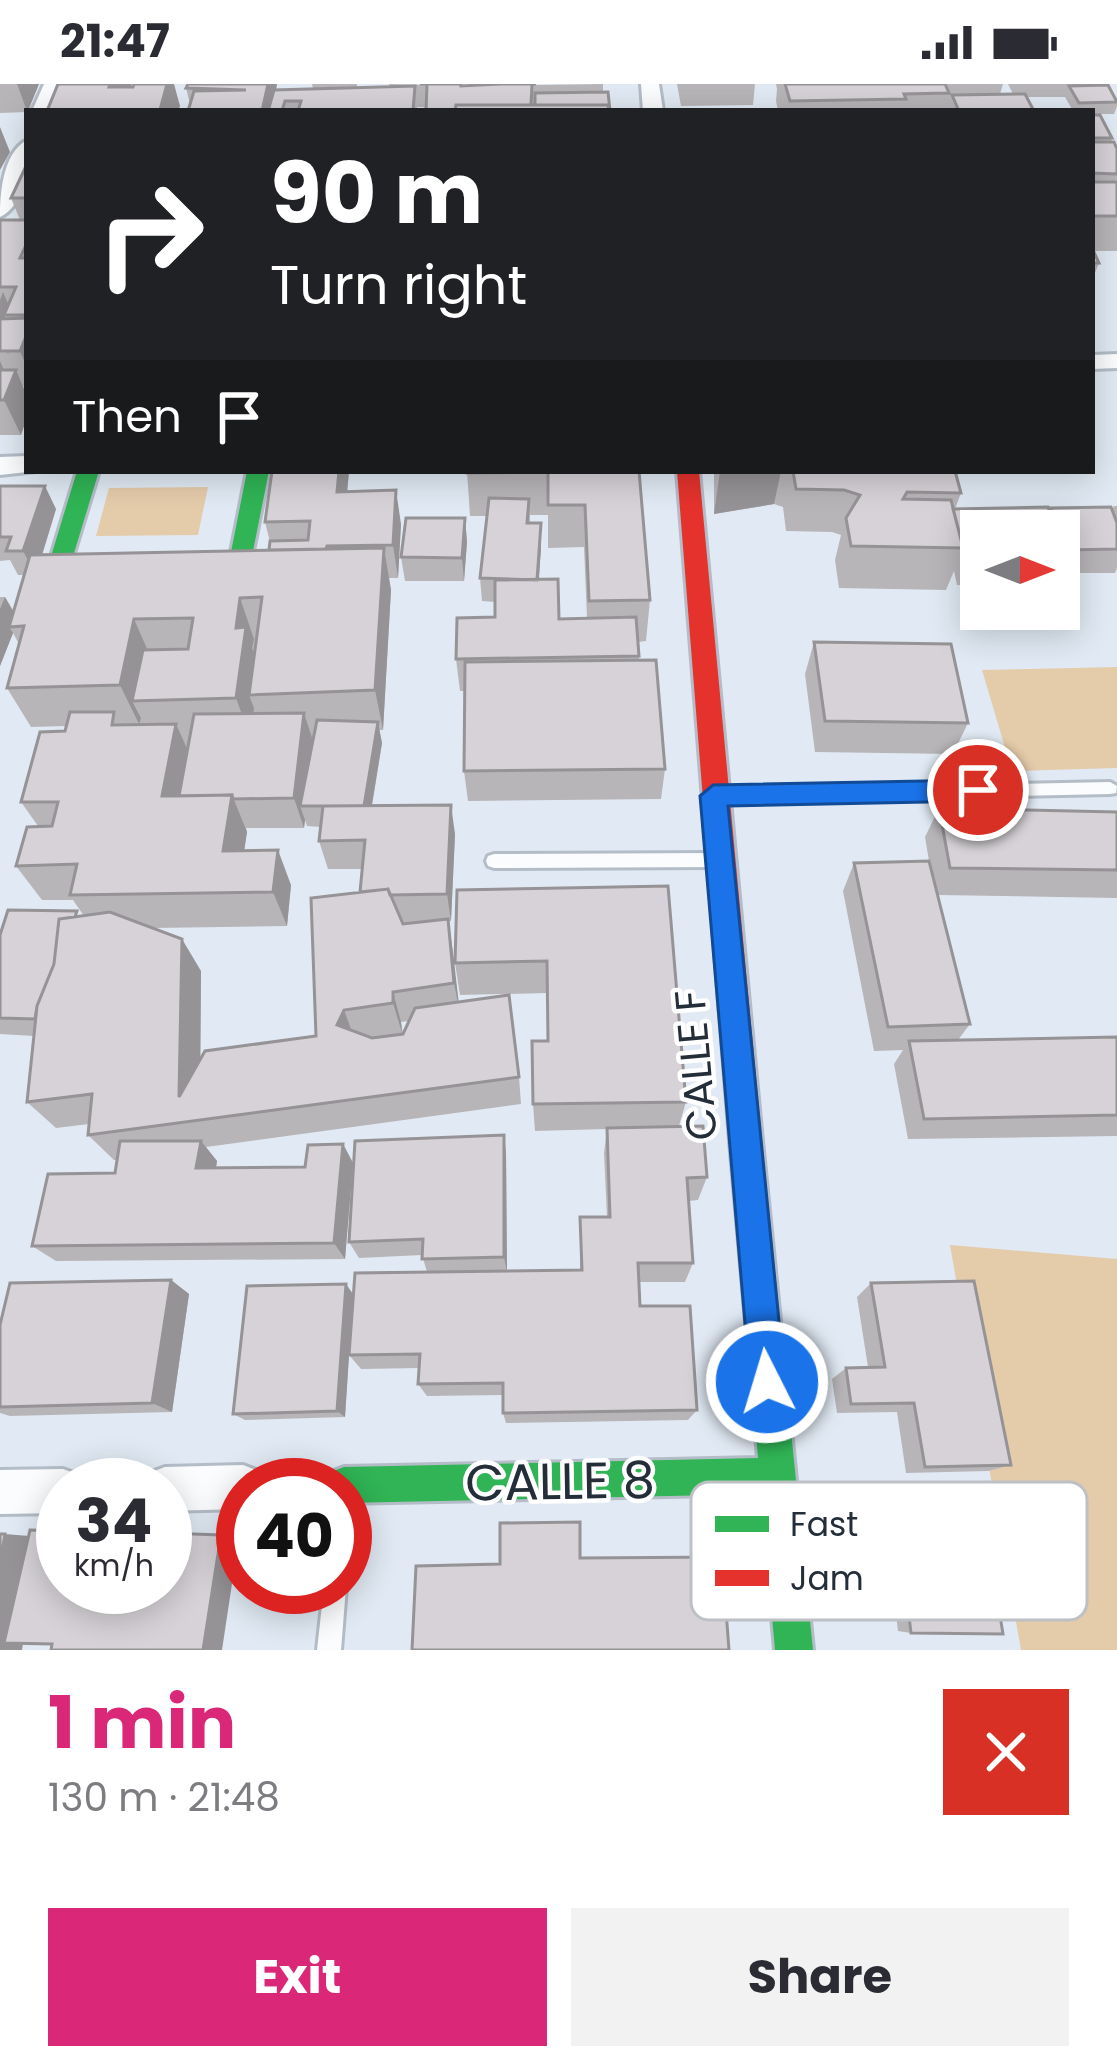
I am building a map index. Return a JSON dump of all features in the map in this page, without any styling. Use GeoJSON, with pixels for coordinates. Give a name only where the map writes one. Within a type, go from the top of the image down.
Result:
{"type":"FeatureCollection","features":[{"type":"Feature","properties":{"kind":"street"},"geometry":{"type":"LineString","coordinates":[[0,211],[24,153]]}},
{"type":"Feature","properties":{"kind":"street"},"geometry":{"type":"LineString","coordinates":[[87,474],[63,553],[65,565],[86,568],[225,564],[241,556],[257,474]]}},
{"type":"Feature","properties":{"kind":"street","name":"CALLE F"},"geometry":{"type":"LineString","coordinates":[[688,474],[777,1482]]}},
{"type":"Feature","properties":{"kind":"street","name":"CALLE 8"},"geometry":{"type":"LineString","coordinates":[[372,1484],[776,1477]]}},
{"type":"Feature","properties":{"kind":"street"},"geometry":{"type":"LineString","coordinates":[[0,1492],[36,1491]]}},
{"type":"Feature","properties":{"kind":"street","name":"CALLE F"},"geometry":{"type":"LineString","coordinates":[[791,1620],[794,1650]]}},
{"type":"Feature","properties":{"kind":"lane"},"geometry":{"type":"LineString","coordinates":[[713,796],[1110,788]]}},
{"type":"Feature","properties":{"kind":"lane"},"geometry":{"type":"LineString","coordinates":[[494,862],[719,860]]}},
{"type":"Feature","properties":{"kind":"lane"},"geometry":{"type":"LineString","coordinates":[[329,1650],[332,1614]]}},
{"type":"Feature","properties":{"kind":"shaded area"},"geometry":{"type":"Polygon","coordinates":[[[208,487],[198,535],[96,536],[109,488],[208,487]]]}},
{"type":"Feature","properties":{"kind":"shaded area"},"geometry":{"type":"Polygon","coordinates":[[[1117,667],[1117,768],[1012,771],[982,670],[1117,667]]]}},
{"type":"Feature","properties":{"kind":"shaded area"},"geometry":{"type":"Polygon","coordinates":[[[950,1245],[1117,1259],[1117,1650],[1021,1650],[1016,1620],[1087,1620],[1087,1482],[992,1482],[950,1245]]]}},
{"type":"Feature","properties":{"kind":"building"},"geometry":{"type":"Polygon","coordinates":[[[58,84],[167,84],[161,108],[48,108],[58,84]]]}},
{"type":"Feature","properties":{"kind":"building"},"geometry":{"type":"Polygon","coordinates":[[[188,84],[268,84],[263,108],[189,108],[194,91],[246,90],[186,88],[188,84]]]}},
{"type":"Feature","properties":{"kind":"building"},"geometry":{"type":"Polygon","coordinates":[[[427,84],[532,84],[531,105],[426,108],[427,84]]]}},
{"type":"Feature","properties":{"kind":"building"},"geometry":{"type":"Polygon","coordinates":[[[785,84],[945,84],[949,93],[904,94],[906,99],[790,101],[785,84]]]}},
{"type":"Feature","properties":{"kind":"building"},"geometry":{"type":"Polygon","coordinates":[[[1108,85],[1117,102],[1079,103],[1069,86],[1108,85]]]}},
{"type":"Feature","properties":{"kind":"building"},"geometry":{"type":"Polygon","coordinates":[[[415,86],[413,108],[299,108],[301,101],[285,101],[283,108],[269,108],[274,90],[415,86]]]}},
{"type":"Feature","properties":{"kind":"building"},"geometry":{"type":"Polygon","coordinates":[[[608,92],[610,108],[535,105],[535,93],[608,92]]]}},
{"type":"Feature","properties":{"kind":"building"},"geometry":{"type":"Polygon","coordinates":[[[1025,94],[1032,108],[958,108],[952,95],[1025,94]]]}},
{"type":"Feature","properties":{"kind":"building"},"geometry":{"type":"Polygon","coordinates":[[[608,105],[608,108],[456,108],[608,105]]]}},
{"type":"Feature","properties":{"kind":"building"},"geometry":{"type":"Polygon","coordinates":[[[1095,115],[1100,115],[1112,138],[1095,138],[1095,115]]]}},
{"type":"Feature","properties":{"kind":"building"},"geometry":{"type":"Polygon","coordinates":[[[1095,142],[1114,142],[1117,174],[1095,173],[1095,142]]]}},
{"type":"Feature","properties":{"kind":"building"},"geometry":{"type":"Polygon","coordinates":[[[24,170],[24,198],[11,198],[24,170]]]}},
{"type":"Feature","properties":{"kind":"building"},"geometry":{"type":"Polygon","coordinates":[[[1095,182],[1117,182],[1117,216],[1095,216],[1095,182]]]}},
{"type":"Feature","properties":{"kind":"building"},"geometry":{"type":"Polygon","coordinates":[[[0,220],[24,220],[20,258],[24,258],[24,315],[4,315],[16,287],[0,287],[0,220]]]}},
{"type":"Feature","properties":{"kind":"building"},"geometry":{"type":"Polygon","coordinates":[[[24,318],[20,351],[0,351],[0,319],[24,318]]]}},
{"type":"Feature","properties":{"kind":"building"},"geometry":{"type":"Polygon","coordinates":[[[0,370],[16,370],[4,400],[0,400],[0,370]]]}},
{"type":"Feature","properties":{"kind":"building"},"geometry":{"type":"Polygon","coordinates":[[[272,474],[339,474],[337,492],[396,490],[393,545],[269,550],[270,541],[308,540],[310,521],[265,522],[272,474]]]}},
{"type":"Feature","properties":{"kind":"building"},"geometry":{"type":"Polygon","coordinates":[[[548,474],[639,474],[650,600],[589,601],[585,505],[548,505],[548,474]]]}},
{"type":"Feature","properties":{"kind":"building"},"geometry":{"type":"Polygon","coordinates":[[[794,474],[956,474],[961,493],[907,492],[903,499],[951,500],[960,548],[851,546],[846,518],[860,495],[796,489],[794,474]]]}},
{"type":"Feature","properties":{"kind":"building"},"geometry":{"type":"Polygon","coordinates":[[[0,486],[45,486],[23,551],[6,551],[11,537],[0,537],[0,486]]]}},
{"type":"Feature","properties":{"kind":"building"},"geometry":{"type":"Polygon","coordinates":[[[489,498],[529,499],[527,523],[541,523],[537,580],[480,578],[489,498]]]}},
{"type":"Feature","properties":{"kind":"building"},"geometry":{"type":"Polygon","coordinates":[[[1111,507],[1117,523],[1117,549],[1080,550],[1080,510],[1051,508],[1111,507]]]}},
{"type":"Feature","properties":{"kind":"building"},"geometry":{"type":"Polygon","coordinates":[[[953,509],[1049,510],[960,510],[960,536],[953,509]]]}},
{"type":"Feature","properties":{"kind":"building"},"geometry":{"type":"Polygon","coordinates":[[[406,518],[465,518],[462,558],[401,557],[406,518]]]}},
{"type":"Feature","properties":{"kind":"building"},"geometry":{"type":"Polygon","coordinates":[[[384,548],[375,690],[249,695],[262,597],[240,598],[236,628],[246,627],[236,698],[132,701],[143,650],[188,649],[193,618],[134,619],[120,685],[7,688],[24,626],[9,627],[30,555],[384,548]]]}},
{"type":"Feature","properties":{"kind":"building"},"geometry":{"type":"Polygon","coordinates":[[[558,579],[559,619],[636,617],[639,656],[456,659],[457,618],[495,617],[495,580],[558,579]]]}},
{"type":"Feature","properties":{"kind":"building"},"geometry":{"type":"Polygon","coordinates":[[[814,642],[951,644],[968,723],[825,721],[814,642]]]}},
{"type":"Feature","properties":{"kind":"building"},"geometry":{"type":"Polygon","coordinates":[[[656,660],[665,769],[464,771],[465,662],[656,660]]]}},
{"type":"Feature","properties":{"kind":"building"},"geometry":{"type":"Polygon","coordinates":[[[70,712],[114,712],[112,725],[176,724],[162,796],[232,795],[223,851],[278,850],[273,892],[70,895],[77,864],[16,866],[27,827],[52,826],[58,802],[21,802],[40,732],[65,731],[70,712]]]}},
{"type":"Feature","properties":{"kind":"building"},"geometry":{"type":"Polygon","coordinates":[[[304,713],[294,798],[179,796],[194,714],[304,713]]]}},
{"type":"Feature","properties":{"kind":"building"},"geometry":{"type":"Polygon","coordinates":[[[317,720],[378,722],[364,806],[300,806],[317,720]]]}},
{"type":"Feature","properties":{"kind":"building"},"geometry":{"type":"Polygon","coordinates":[[[451,805],[447,894],[390,895],[388,889],[360,892],[365,840],[319,841],[323,806],[451,805]]]}},
{"type":"Feature","properties":{"kind":"building"},"geometry":{"type":"Polygon","coordinates":[[[939,808],[1117,812],[1117,870],[950,868],[939,808]]]}},
{"type":"Feature","properties":{"kind":"building"},"geometry":{"type":"Polygon","coordinates":[[[929,861],[970,1024],[888,1027],[854,863],[929,861]]]}},
{"type":"Feature","properties":{"kind":"building"},"geometry":{"type":"Polygon","coordinates":[[[668,886],[686,1102],[533,1104],[532,1041],[548,1041],[547,961],[455,963],[457,890],[668,886]]]}},
{"type":"Feature","properties":{"kind":"building"},"geometry":{"type":"Polygon","coordinates":[[[388,889],[403,924],[448,919],[454,983],[393,992],[393,1003],[344,1010],[337,1025],[372,1038],[403,1034],[415,1008],[509,995],[519,1077],[88,1135],[92,1094],[27,1102],[37,1006],[54,964],[59,919],[110,912],[182,939],[179,1097],[205,1051],[316,1036],[311,898],[388,889]]]}},
{"type":"Feature","properties":{"kind":"building"},"geometry":{"type":"Polygon","coordinates":[[[8,910],[77,911],[75,917],[59,919],[54,964],[35,1019],[0,1018],[0,935],[8,910]]]}},
{"type":"Feature","properties":{"kind":"building"},"geometry":{"type":"Polygon","coordinates":[[[1117,1037],[1117,1115],[924,1119],[909,1041],[1117,1037]]]}},
{"type":"Feature","properties":{"kind":"building"},"geometry":{"type":"Polygon","coordinates":[[[703,1126],[707,1177],[687,1178],[693,1263],[638,1263],[640,1306],[690,1306],[697,1410],[503,1413],[503,1383],[418,1384],[420,1354],[349,1355],[355,1273],[582,1270],[580,1217],[610,1217],[607,1128],[703,1126]]]}},
{"type":"Feature","properties":{"kind":"building"},"geometry":{"type":"Polygon","coordinates":[[[504,1135],[504,1257],[422,1259],[423,1239],[349,1242],[355,1141],[504,1135]]]}},
{"type":"Feature","properties":{"kind":"building"},"geometry":{"type":"Polygon","coordinates":[[[120,1141],[201,1141],[196,1168],[305,1167],[308,1145],[343,1144],[334,1243],[32,1246],[48,1174],[115,1173],[120,1141]]]}},
{"type":"Feature","properties":{"kind":"building"},"geometry":{"type":"Polygon","coordinates":[[[171,1280],[152,1403],[0,1407],[0,1325],[10,1283],[171,1280]]]}},
{"type":"Feature","properties":{"kind":"building"},"geometry":{"type":"Polygon","coordinates":[[[974,1281],[1011,1465],[925,1467],[914,1403],[851,1404],[846,1368],[885,1367],[871,1283],[974,1281]]]}},
{"type":"Feature","properties":{"kind":"building"},"geometry":{"type":"Polygon","coordinates":[[[346,1284],[337,1411],[233,1414],[247,1286],[346,1284]]]}},
{"type":"Feature","properties":{"kind":"building"},"geometry":{"type":"Polygon","coordinates":[[[580,1522],[580,1558],[691,1557],[691,1620],[727,1620],[729,1650],[412,1650],[416,1566],[500,1564],[500,1523],[580,1522]]]}},
{"type":"Feature","properties":{"kind":"building"},"geometry":{"type":"Polygon","coordinates":[[[30,1530],[36,1530],[36,1614],[192,1614],[192,1534],[216,1535],[216,1567],[203,1650],[51,1650],[52,1644],[4,1643],[30,1530]]]}},
{"type":"Feature","properties":{"kind":"building"},"geometry":{"type":"Polygon","coordinates":[[[909,1620],[1001,1620],[1003,1634],[911,1633],[909,1620]]]}},
{"type":"Feature","properties":{"kind":"traffic: fast"},"geometry":{"type":"LineString","coordinates":[[87,474],[63,553],[65,565],[85,568],[225,564],[241,556],[257,474]]}},
{"type":"Feature","properties":{"kind":"traffic: fast"},"geometry":{"type":"LineString","coordinates":[[746,1141],[778,1482]]}},
{"type":"Feature","properties":{"kind":"traffic: fast"},"geometry":{"type":"LineString","coordinates":[[372,1484],[776,1476]]}},
{"type":"Feature","properties":{"kind":"traffic: fast"},"geometry":{"type":"LineString","coordinates":[[791,1620],[794,1650]]}},
{"type":"Feature","properties":{"kind":"traffic: jam"},"geometry":{"type":"LineString","coordinates":[[688,474],[746,1141]]}},
{"type":"Feature","properties":{"kind":"route"},"geometry":{"type":"LineString","coordinates":[[767,1382],[713,796],[978,790]]}}]}
